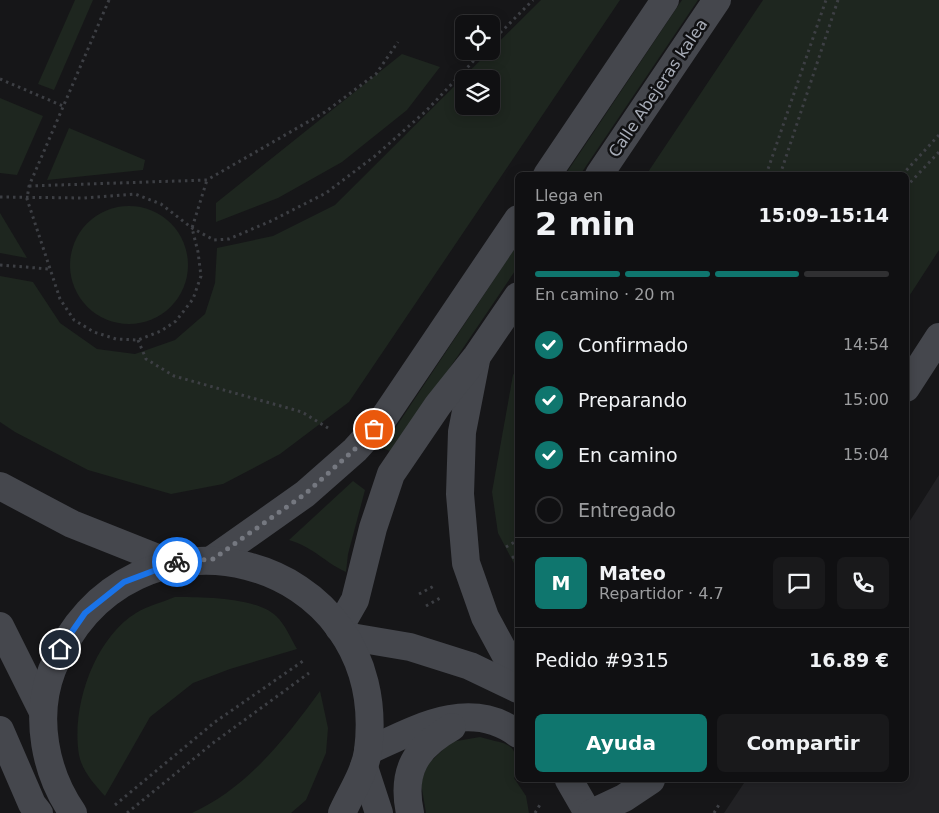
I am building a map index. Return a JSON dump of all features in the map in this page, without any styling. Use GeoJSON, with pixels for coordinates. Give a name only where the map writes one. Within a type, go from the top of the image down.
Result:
{"type":"FeatureCollection","features":[{"type":"Feature","properties":{"kind":"street"},"geometry":{"type":"LineString","coordinates":[[549,172],[665,0]]}},
{"type":"Feature","properties":{"kind":"street","name":"Calle Abejeras kalea"},"geometry":{"type":"LineString","coordinates":[[601,172],[717,0]]}},
{"type":"Feature","properties":{"kind":"street"},"geometry":{"type":"LineString","coordinates":[[213,559],[305,494],[354,450],[383,419],[515,223]]}},
{"type":"Feature","properties":{"kind":"street"},"geometry":{"type":"LineString","coordinates":[[342,632],[355,600],[373,528],[391,474],[438,405],[477,356],[515,300]]}},
{"type":"Feature","properties":{"kind":"street"},"geometry":{"type":"LineString","coordinates":[[909,383],[939,337]]}},
{"type":"Feature","properties":{"kind":"street"},"geometry":{"type":"LineString","coordinates":[[477,356],[462,432],[460,494],[466,563],[485,617],[515,672]]}},
{"type":"Feature","properties":{"kind":"street"},"geometry":{"type":"LineString","coordinates":[[0,486],[72,524],[170,563]]}},
{"type":"Feature","properties":{"kind":"street"},"geometry":{"type":"LineString","coordinates":[[73,813],[60,794],[45,747],[43,712],[48,680],[60,649],[85,613],[124,582],[170,563],[213,559],[265,570],[290,582],[311,596],[342,632],[362,672],[370,711],[366,759],[379,813]]}},
{"type":"Feature","properties":{"kind":"street"},"geometry":{"type":"LineString","coordinates":[[0,626],[43,712]]}},
{"type":"Feature","properties":{"kind":"street"},"geometry":{"type":"LineString","coordinates":[[342,632],[410,646],[470,666],[515,688]]}},
{"type":"Feature","properties":{"kind":"street"},"geometry":{"type":"LineString","coordinates":[[410,813],[407,800],[408,779],[417,755],[435,736],[468,718]]}},
{"type":"Feature","properties":{"kind":"street"},"geometry":{"type":"LineString","coordinates":[[342,813],[366,759],[437,721],[480,718],[503,724],[515,732]]}},
{"type":"Feature","properties":{"kind":"street"},"geometry":{"type":"LineString","coordinates":[[0,730],[7,751],[38,813]]}},
{"type":"Feature","properties":{"kind":"street"},"geometry":{"type":"LineString","coordinates":[[569,782],[590,813],[624,798],[648,782]]}},
{"type":"Feature","properties":{"kind":"path"},"geometry":{"type":"LineString","coordinates":[[109,0],[28,186],[27,199],[49,269],[60,299],[74,320],[94,332],[116,339],[138,340],[161,331],[176,321],[193,299],[201,276],[192,228],[207,180]]}},
{"type":"Feature","properties":{"kind":"path"},"geometry":{"type":"LineString","coordinates":[[500,33],[533,0]]}},
{"type":"Feature","properties":{"kind":"path"},"geometry":{"type":"LineString","coordinates":[[767,172],[826,0]]}},
{"type":"Feature","properties":{"kind":"path"},"geometry":{"type":"LineString","coordinates":[[781,172],[838,0]]}},
{"type":"Feature","properties":{"kind":"path"},"geometry":{"type":"LineString","coordinates":[[28,186],[207,180],[325,112],[376,74],[398,42]]}},
{"type":"Feature","properties":{"kind":"path"},"geometry":{"type":"LineString","coordinates":[[0,197],[27,199],[84,198],[135,194],[161,204],[192,228],[214,240],[229,239],[271,221],[326,193],[375,156],[426,111],[474,60]]}},
{"type":"Feature","properties":{"kind":"path"},"geometry":{"type":"LineString","coordinates":[[0,79],[63,106]]}},
{"type":"Feature","properties":{"kind":"path"},"geometry":{"type":"LineString","coordinates":[[905,172],[939,135]]}},
{"type":"Feature","properties":{"kind":"path"},"geometry":{"type":"LineString","coordinates":[[909,184],[939,152]]}},
{"type":"Feature","properties":{"kind":"path"},"geometry":{"type":"LineString","coordinates":[[0,265],[49,269]]}},
{"type":"Feature","properties":{"kind":"path"},"geometry":{"type":"LineString","coordinates":[[138,340],[146,359],[174,376],[302,412],[332,431]]}},
{"type":"Feature","properties":{"kind":"path"},"geometry":{"type":"LineString","coordinates":[[506,547],[515,542]]}},
{"type":"Feature","properties":{"kind":"path"},"geometry":{"type":"LineString","coordinates":[[420,594],[440,583]]}},
{"type":"Feature","properties":{"kind":"path"},"geometry":{"type":"LineString","coordinates":[[426,606],[449,593]]}},
{"type":"Feature","properties":{"kind":"path"},"geometry":{"type":"LineString","coordinates":[[115,806],[215,722],[303,660]]}},
{"type":"Feature","properties":{"kind":"path"},"geometry":{"type":"LineString","coordinates":[[127,813],[213,743],[309,673]]}},
{"type":"Feature","properties":{"kind":"path"},"geometry":{"type":"LineString","coordinates":[[714,813],[720,804]]}},
{"type":"Feature","properties":{"kind":"shaded area"},"geometry":{"type":"Polygon","coordinates":[[[75,0],[93,0],[54,90],[38,84],[75,0]]]}},
{"type":"Feature","properties":{"kind":"shaded area"},"geometry":{"type":"Polygon","coordinates":[[[541,0],[620,0],[349,402],[280,454],[223,484],[171,494],[88,470],[15,432],[0,422],[0,276],[33,282],[60,323],[97,349],[135,354],[175,340],[205,314],[215,283],[217,248],[273,236],[335,205],[455,86],[455,115],[500,115],[500,70],[471,70],[481,60],[500,60],[500,41],[541,0]]]}},
{"type":"Feature","properties":{"kind":"shaded area"},"geometry":{"type":"Polygon","coordinates":[[[682,0],[698,0],[582,172],[567,172],[682,0]]]}},
{"type":"Feature","properties":{"kind":"shaded area"},"geometry":{"type":"Polygon","coordinates":[[[763,0],[939,0],[939,250],[909,296],[909,172],[648,172],[763,0]]]}},
{"type":"Feature","properties":{"kind":"shaded area"},"geometry":{"type":"Polygon","coordinates":[[[402,54],[440,67],[407,110],[342,162],[278,198],[216,222],[216,203],[402,54]]]}},
{"type":"Feature","properties":{"kind":"shaded area"},"geometry":{"type":"Polygon","coordinates":[[[0,98],[43,116],[17,175],[0,173],[0,98]]]}},
{"type":"Feature","properties":{"kind":"shaded area"},"geometry":{"type":"Polygon","coordinates":[[[69,128],[145,160],[143,170],[47,180],[69,128]]]}},
{"type":"Feature","properties":{"kind":"shaded area"},"geometry":{"type":"Polygon","coordinates":[[[129,206],[152,211],[171,223],[183,242],[188,265],[183,288],[171,307],[152,319],[129,324],[106,319],[87,307],[75,288],[70,265],[75,242],[87,223],[106,211],[129,206]]]}},
{"type":"Feature","properties":{"kind":"shaded area"},"geometry":{"type":"Polygon","coordinates":[[[0,213],[27,258],[0,253],[0,213]]]}},
{"type":"Feature","properties":{"kind":"shaded area"},"geometry":{"type":"Polygon","coordinates":[[[515,248],[515,271],[393,452],[382,448],[515,248]]]}},
{"type":"Feature","properties":{"kind":"shaded area"},"geometry":{"type":"Polygon","coordinates":[[[515,372],[515,565],[498,533],[492,492],[515,372]]]}},
{"type":"Feature","properties":{"kind":"shaded area"},"geometry":{"type":"Polygon","coordinates":[[[939,475],[939,813],[724,813],[745,782],[909,782],[909,522],[939,475]]]}},
{"type":"Feature","properties":{"kind":"shaded area"},"geometry":{"type":"Polygon","coordinates":[[[353,481],[365,490],[348,554],[346,572],[306,547],[289,540],[353,481]]]}},
{"type":"Feature","properties":{"kind":"shaded area"},"geometry":{"type":"Polygon","coordinates":[[[175,597],[228,599],[255,605],[267,610],[282,623],[297,649],[230,669],[193,683],[150,717],[105,796],[86,772],[79,755],[77,736],[79,716],[82,696],[89,676],[97,657],[108,639],[121,625],[136,613],[175,597]]]}},
{"type":"Feature","properties":{"kind":"shaded area"},"geometry":{"type":"Polygon","coordinates":[[[320,691],[328,728],[326,753],[306,800],[291,813],[192,813],[212,803],[230,790],[264,761],[320,691]]]}},
{"type":"Feature","properties":{"kind":"shaded area"},"geometry":{"type":"Polygon","coordinates":[[[480,737],[510,746],[515,756],[515,782],[526,796],[529,813],[426,813],[421,783],[427,765],[451,742],[480,737]]]}},
{"type":"Feature","properties":{"kind":"way so far"},"geometry":{"type":"LineString","coordinates":[[177,562],[213,559],[305,494],[354,450],[374,429]]}},
{"type":"Feature","properties":{"kind":"route"},"geometry":{"type":"LineString","coordinates":[[60,649],[85,613],[124,582],[170,563],[177,562]]}}]}
